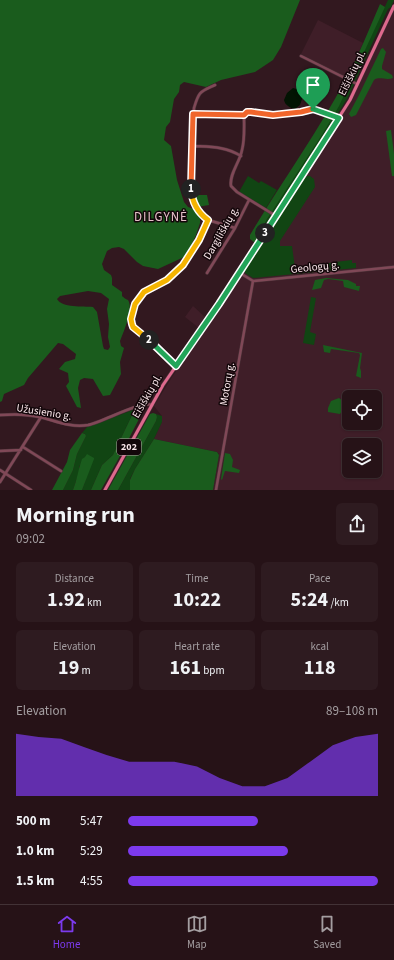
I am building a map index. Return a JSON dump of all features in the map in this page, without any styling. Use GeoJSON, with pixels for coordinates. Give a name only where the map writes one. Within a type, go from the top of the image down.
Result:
{"type":"FeatureCollection","features":[{"type":"Feature","properties":{"kind":"main road","name":"Eišiškių pl."},"geometry":{"type":"LineString","coordinates":[[105,490],[152,404],[176,366],[240,273],[339,118],[394,6]]}},
{"type":"Feature","properties":{"kind":"street"},"geometry":{"type":"LineString","coordinates":[[301,56],[357,84]]}},
{"type":"Feature","properties":{"kind":"street"},"geometry":{"type":"LineString","coordinates":[[215,85],[201,91],[198,94],[193,114],[190,184],[192,199],[199,212],[208,220],[235,228]]}},
{"type":"Feature","properties":{"kind":"street"},"geometry":{"type":"LineString","coordinates":[[193,114],[244,115],[247,112],[251,112],[273,115],[310,109],[339,118]]}},
{"type":"Feature","properties":{"kind":"street"},"geometry":{"type":"LineString","coordinates":[[244,115],[243,147],[241,156],[232,176],[231,186],[237,192],[276,216]]}},
{"type":"Feature","properties":{"kind":"street"},"geometry":{"type":"LineString","coordinates":[[192,146],[225,148],[241,156]]}},
{"type":"Feature","properties":{"kind":"street","name":"Dargiliškių g."},"geometry":{"type":"LineString","coordinates":[[207,273],[235,228],[249,200]]}},
{"type":"Feature","properties":{"kind":"street"},"geometry":{"type":"LineString","coordinates":[[176,366],[133,327],[131,321],[135,304],[144,292],[167,280],[183,265],[199,240],[208,220]]}},
{"type":"Feature","properties":{"kind":"street","name":"Geologų g."},"geometry":{"type":"LineString","coordinates":[[254,281],[394,267]]}},
{"type":"Feature","properties":{"kind":"street"},"geometry":{"type":"LineString","coordinates":[[240,273],[254,281]]}},
{"type":"Feature","properties":{"kind":"street","name":"Motorų g."},"geometry":{"type":"LineString","coordinates":[[216,490],[254,281]]}},
{"type":"Feature","properties":{"kind":"street","name":"Užusienio g."},"geometry":{"type":"LineString","coordinates":[[0,415],[41,417],[63,424],[84,425],[107,419],[141,404],[152,404]]}},
{"type":"Feature","properties":{"kind":"street"},"geometry":{"type":"LineString","coordinates":[[0,482],[41,417]]}},
{"type":"Feature","properties":{"kind":"street"},"geometry":{"type":"LineString","coordinates":[[0,451],[22,448],[60,471]]}},
{"type":"Feature","properties":{"kind":"street"},"geometry":{"type":"LineString","coordinates":[[0,470],[31,490]]}},
{"type":"Feature","properties":{"kind":"shaded area"},"geometry":{"type":"Polygon","coordinates":[[[394,11],[394,490],[213,490],[219,454],[217,452],[154,439],[162,421],[162,416],[154,406],[233,287],[349,105],[394,11]]]}},
{"type":"Feature","properties":{"kind":"shaded area"},"geometry":{"type":"Polygon","coordinates":[[[318,20],[363,43],[347,78],[301,54],[318,20]]]}},
{"type":"Feature","properties":{"kind":"shaded area"},"geometry":{"type":"Polygon","coordinates":[[[293,88],[300,90],[303,96],[300,105],[295,109],[288,106],[284,100],[287,93],[293,88]]]}},
{"type":"Feature","properties":{"kind":"shaded area"},"geometry":{"type":"Polygon","coordinates":[[[193,306],[206,318],[199,328],[185,317],[193,306]]]}},
{"type":"Feature","properties":{"kind":"green space"},"geometry":{"type":"Polygon","coordinates":[[[0,0],[300,0],[281,47],[273,60],[255,72],[221,80],[206,87],[184,82],[180,85],[179,92],[174,99],[170,122],[166,127],[164,140],[171,146],[177,180],[184,202],[188,207],[197,212],[200,218],[200,223],[189,251],[184,257],[158,269],[143,266],[124,249],[119,247],[112,248],[107,251],[102,264],[104,270],[111,275],[112,285],[122,292],[122,296],[128,300],[130,304],[129,315],[120,341],[121,346],[124,348],[120,362],[121,374],[110,395],[103,396],[93,379],[84,378],[80,380],[78,388],[81,408],[77,407],[66,386],[69,382],[68,373],[59,369],[65,362],[75,359],[76,354],[63,344],[58,343],[28,378],[24,385],[4,394],[2,401],[0,402],[0,0]],[[88,291],[60,296],[57,299],[63,304],[93,307],[97,312],[104,349],[108,350],[110,347],[108,337],[109,324],[107,309],[109,299],[101,293],[88,291]]]}},
{"type":"Feature","properties":{"kind":"green space"},"geometry":{"type":"Polygon","coordinates":[[[388,0],[394,0],[391,7],[388,9],[347,99],[257,241],[257,238],[267,219],[347,90],[388,0]]]}},
{"type":"Feature","properties":{"kind":"green space"},"geometry":{"type":"Polygon","coordinates":[[[380,4],[385,7],[339,106],[267,219],[255,243],[250,239],[250,235],[335,99],[355,61],[380,4]]]}},
{"type":"Feature","properties":{"kind":"green space"},"geometry":{"type":"Polygon","coordinates":[[[383,48],[386,52],[382,69],[392,75],[393,78],[379,78],[374,80],[356,115],[351,117],[349,114],[381,49],[383,48]]]}},
{"type":"Feature","properties":{"kind":"green space"},"geometry":{"type":"Polygon","coordinates":[[[391,130],[394,154],[394,176],[392,176],[386,131],[391,130]]]}},
{"type":"Feature","properties":{"kind":"green space"},"geometry":{"type":"Polygon","coordinates":[[[248,176],[259,183],[261,181],[277,190],[266,208],[239,192],[248,176]]]}},
{"type":"Feature","properties":{"kind":"green space"},"geometry":{"type":"Polygon","coordinates":[[[307,176],[314,179],[315,187],[280,241],[280,246],[292,246],[295,268],[352,260],[352,263],[356,263],[356,268],[253,278],[245,273],[245,269],[294,191],[307,176]]]}},
{"type":"Feature","properties":{"kind":"green space"},"geometry":{"type":"Polygon","coordinates":[[[194,195],[207,195],[209,205],[197,207],[193,197],[194,195]]]}},
{"type":"Feature","properties":{"kind":"green space"},"geometry":{"type":"Polygon","coordinates":[[[326,278],[348,280],[356,284],[356,286],[360,286],[359,291],[344,287],[343,281],[328,279],[324,280],[321,288],[312,290],[315,280],[326,278]]]}},
{"type":"Feature","properties":{"kind":"green space"},"geometry":{"type":"Polygon","coordinates":[[[311,297],[316,298],[310,332],[316,334],[314,345],[303,343],[311,297]]]}},
{"type":"Feature","properties":{"kind":"green space"},"geometry":{"type":"Polygon","coordinates":[[[323,345],[362,353],[360,368],[361,378],[356,376],[360,355],[359,353],[331,349],[330,353],[324,352],[323,345]]]}},
{"type":"Feature","properties":{"kind":"green space"},"geometry":{"type":"Polygon","coordinates":[[[339,398],[342,400],[342,411],[340,414],[328,412],[331,401],[339,398]]]}},
{"type":"Feature","properties":{"kind":"green space"},"geometry":{"type":"Polygon","coordinates":[[[135,409],[113,455],[102,465],[91,490],[82,490],[86,479],[85,457],[79,467],[79,472],[73,490],[63,490],[73,470],[77,454],[86,436],[82,433],[87,427],[135,409]]]}},
{"type":"Feature","properties":{"kind":"green space"},"geometry":{"type":"Polygon","coordinates":[[[135,409],[141,412],[140,417],[120,456],[101,490],[91,490],[102,465],[113,455],[135,409]]]}},
{"type":"Feature","properties":{"kind":"green space"},"geometry":{"type":"Polygon","coordinates":[[[150,414],[156,414],[156,421],[118,490],[108,490],[150,414]]]}},
{"type":"Feature","properties":{"kind":"green space"},"geometry":{"type":"Polygon","coordinates":[[[156,414],[162,416],[162,422],[154,439],[130,479],[130,490],[118,490],[156,421],[156,414]]]}},
{"type":"Feature","properties":{"kind":"green space"},"geometry":{"type":"Polygon","coordinates":[[[82,433],[86,436],[77,454],[73,470],[63,490],[52,490],[67,462],[70,450],[82,433]]]}},
{"type":"Feature","properties":{"kind":"green space"},"geometry":{"type":"Polygon","coordinates":[[[154,439],[217,452],[219,455],[213,490],[130,490],[130,480],[135,469],[154,439]]]}},
{"type":"Feature","properties":{"kind":"green space"},"geometry":{"type":"Polygon","coordinates":[[[225,453],[230,454],[233,460],[232,467],[240,470],[239,473],[225,471],[222,480],[221,479],[225,453]]]}},
{"type":"Feature","properties":{"kind":"green space"},"geometry":{"type":"Polygon","coordinates":[[[87,454],[94,459],[82,490],[73,490],[82,459],[87,454]]]}},
{"type":"Feature","properties":{"kind":"district","name":"DILGYNĖ"},"geometry":{"type":"Point","coordinates":[161,217]}},
{"type":"Feature","properties":{"kind":"route"},"geometry":{"type":"LineString","coordinates":[[313,109],[339,118],[240,273],[176,366],[164,353],[133,327],[131,319],[135,304],[144,292],[164,282],[181,268],[199,240],[208,220],[195,206],[191,192],[190,184],[193,114],[244,115],[247,112],[251,112],[273,115],[313,109]]}}]}
